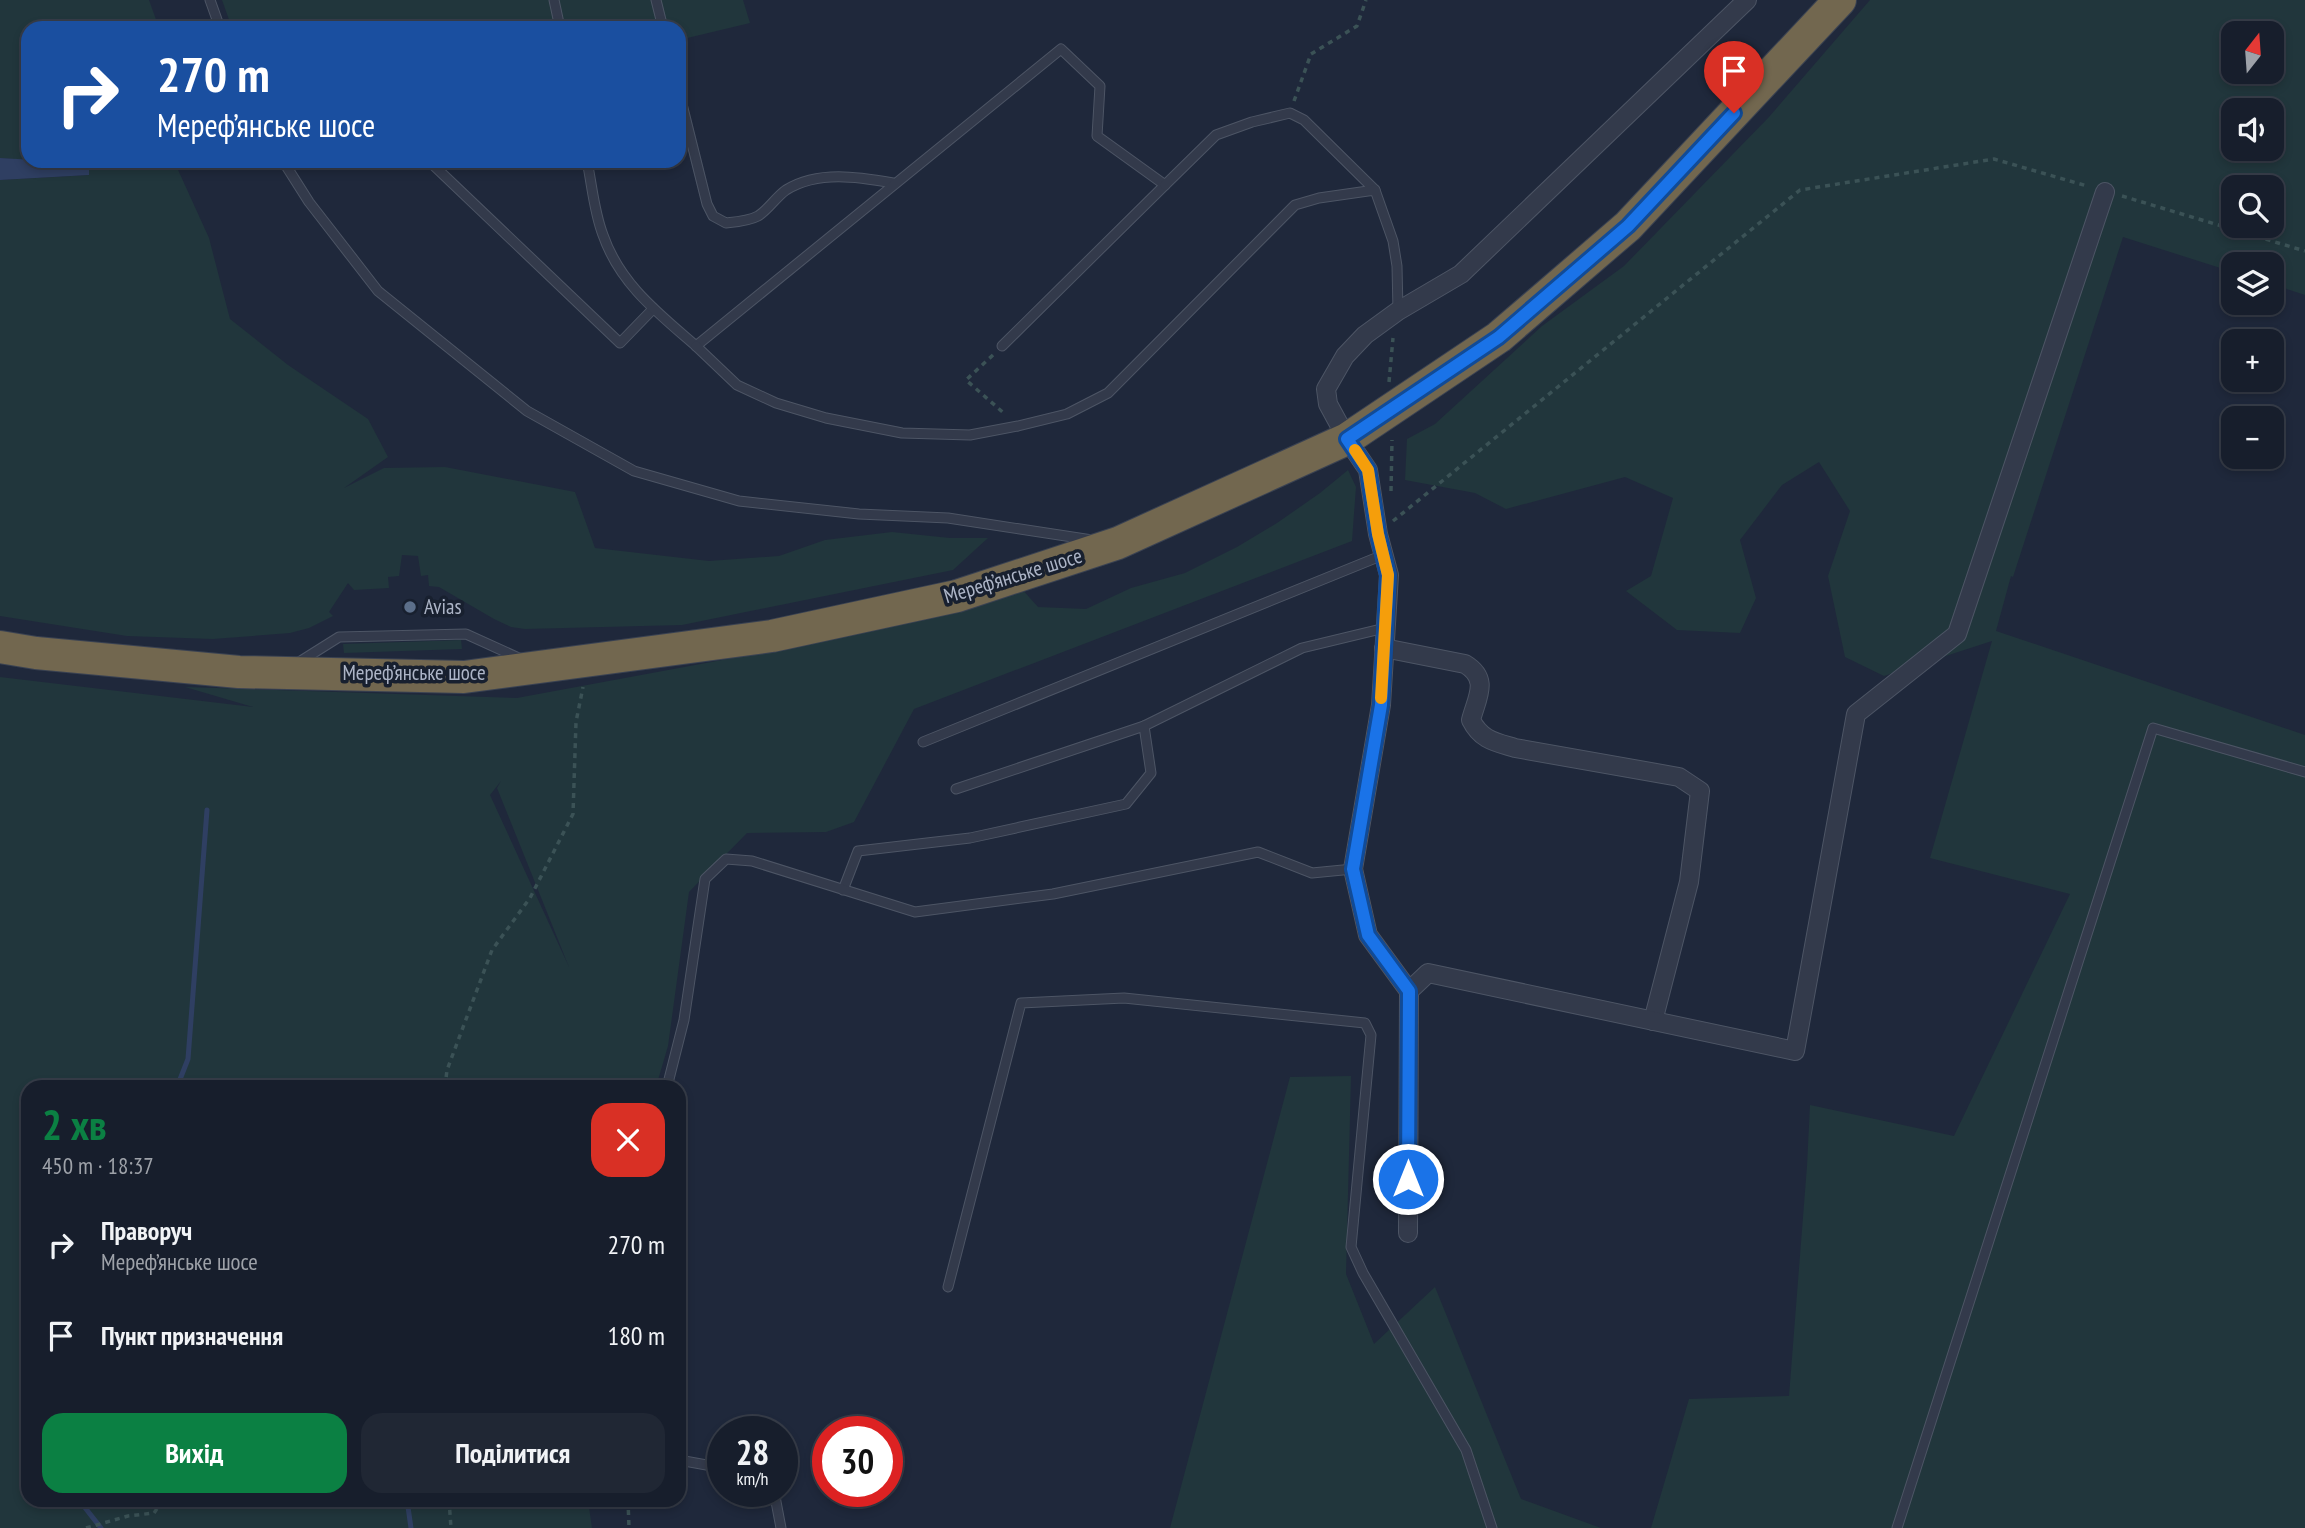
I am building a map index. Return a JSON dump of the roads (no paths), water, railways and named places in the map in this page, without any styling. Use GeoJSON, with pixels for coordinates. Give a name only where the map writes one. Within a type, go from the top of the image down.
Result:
{"type":"FeatureCollection","features":[{"type":"Feature","properties":{"kind":"highway","name":"Мереф’янське шосе"},"geometry":{"type":"LineString","coordinates":[[0,647],[36,653],[239,672],[464,677],[772,636],[957,596],[1118,543],[1347,439],[1499,337],[1628,226],[1840,0]]}},
{"type":"Feature","properties":{"kind":"street"},"geometry":{"type":"LineString","coordinates":[[1408,1233],[1409,991],[1368,935],[1353,869],[1381,705],[1388,575],[1368,470],[1328,404],[1326,389],[1345,356],[1365,335],[1461,274],[1747,0]]}},
{"type":"Feature","properties":{"kind":"street"},"geometry":{"type":"LineString","coordinates":[[1409,991],[1428,973],[1795,1051],[1856,714],[1956,634],[2105,192]]}},
{"type":"Feature","properties":{"kind":"street"},"geometry":{"type":"LineString","coordinates":[[1384,648],[1465,664],[1476,671],[1481,683],[1471,720],[1477,732],[1489,741],[1679,777],[1700,790],[1689,882],[1653,1021]]}},
{"type":"Feature","properties":{"kind":"lane"},"geometry":{"type":"LineString","coordinates":[[210,0],[218,21]]}},
{"type":"Feature","properties":{"kind":"lane"},"geometry":{"type":"LineString","coordinates":[[554,0],[558,21]]}},
{"type":"Feature","properties":{"kind":"lane"},"geometry":{"type":"LineString","coordinates":[[656,0],[661,21]]}},
{"type":"Feature","properties":{"kind":"lane"},"geometry":{"type":"LineString","coordinates":[[696,346],[1061,49],[1100,86],[1097,136],[1165,185]]}},
{"type":"Feature","properties":{"kind":"lane"},"geometry":{"type":"LineString","coordinates":[[1002,346],[1216,135],[1252,122],[1290,113],[1304,120],[1374,190],[1393,241],[1397,266],[1398,312]]}},
{"type":"Feature","properties":{"kind":"lane"},"geometry":{"type":"LineString","coordinates":[[686,120],[707,204],[713,216],[726,223],[758,216],[789,188],[812,181],[839,176],[893,183]]}},
{"type":"Feature","properties":{"kind":"lane"},"geometry":{"type":"LineString","coordinates":[[287,168],[309,202],[378,291],[527,411],[634,471],[739,501],[859,513],[948,518],[1118,543]]}},
{"type":"Feature","properties":{"kind":"lane"},"geometry":{"type":"LineString","coordinates":[[436,168],[620,343],[653,309]]}},
{"type":"Feature","properties":{"kind":"lane"},"geometry":{"type":"LineString","coordinates":[[588,168],[602,233],[614,263],[634,290],[653,309],[737,385],[776,403],[826,418],[902,433],[970,435],[1067,414],[1108,393],[1295,205],[1319,198],[1374,190]]}},
{"type":"Feature","properties":{"kind":"lane"},"geometry":{"type":"LineString","coordinates":[[923,743],[1383,555]]}},
{"type":"Feature","properties":{"kind":"lane"},"geometry":{"type":"LineString","coordinates":[[956,789],[1144,726],[1302,648],[1385,628]]}},
{"type":"Feature","properties":{"kind":"lane"},"geometry":{"type":"LineString","coordinates":[[283,673],[339,637],[415,635],[466,634],[539,667]]}},
{"type":"Feature","properties":{"kind":"lane"},"geometry":{"type":"LineString","coordinates":[[843,890],[858,851],[970,838],[1126,804],[1151,773],[1144,726]]}},
{"type":"Feature","properties":{"kind":"lane"},"geometry":{"type":"LineString","coordinates":[[1897,1528],[2153,727],[2305,772]]}},
{"type":"Feature","properties":{"kind":"lane"},"geometry":{"type":"LineString","coordinates":[[669,1080],[684,1020],[705,879],[726,859],[752,861],[915,912],[1053,894],[1258,852],[1312,873],[1353,869]]}},
{"type":"Feature","properties":{"kind":"lane"},"geometry":{"type":"LineString","coordinates":[[948,1287],[1021,1003],[1124,998],[1365,1023],[1371,1035],[1351,1247],[1363,1273],[1466,1450],[1492,1528]]}},
{"type":"Feature","properties":{"kind":"lane"},"geometry":{"type":"LineString","coordinates":[[686,1461],[707,1465]]}},
{"type":"Feature","properties":{"kind":"lane"},"geometry":{"type":"LineString","coordinates":[[777,1507],[781,1528]]}},
{"type":"Feature","properties":{"kind":"water"},"geometry":{"type":"Polygon","coordinates":[[[0,158],[21,159],[21,168],[89,168],[89,175],[0,180],[0,158]]]}},
{"type":"Feature","properties":{"kind":"waterway"},"geometry":{"type":"LineString","coordinates":[[180,1080],[188,1059],[207,810]]}},
{"type":"Feature","properties":{"kind":"waterway"},"geometry":{"type":"LineString","coordinates":[[84,1507],[101,1528]]}},
{"type":"Feature","properties":{"kind":"waterway"},"geometry":{"type":"LineString","coordinates":[[408,1507],[411,1528]]}},
{"type":"Feature","properties":{"kind":"place","name":"Avias"},"geometry":{"type":"Point","coordinates":[410,607]}}]}
